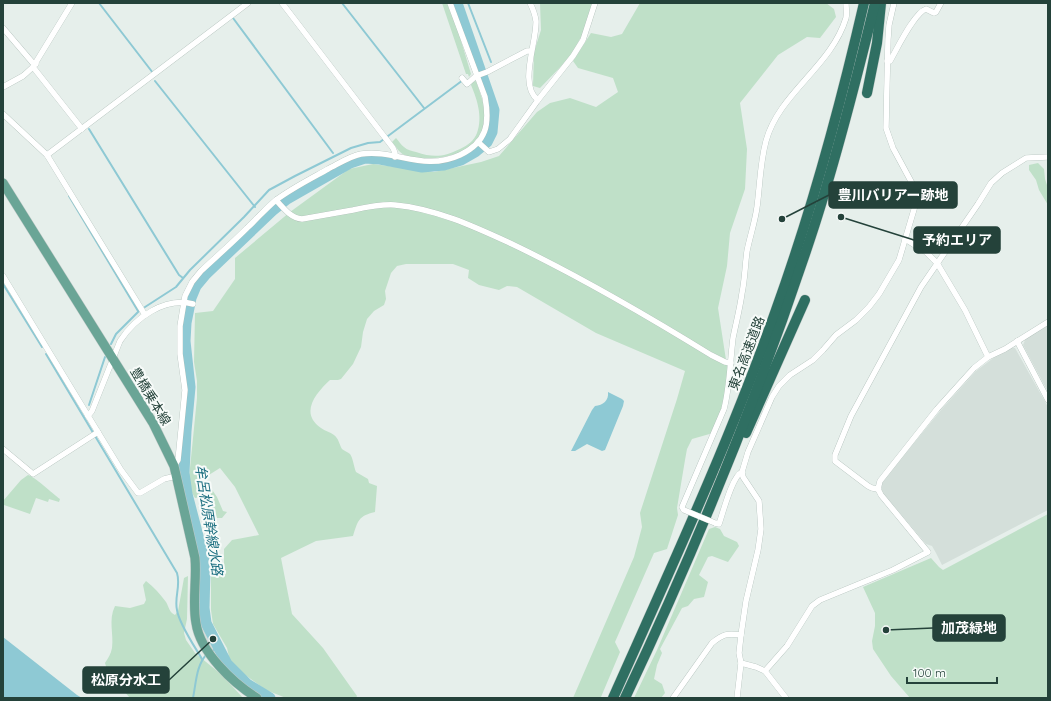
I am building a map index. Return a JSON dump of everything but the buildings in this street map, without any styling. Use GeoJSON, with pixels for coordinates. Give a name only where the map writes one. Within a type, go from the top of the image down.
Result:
{"type":"FeatureCollection","features":[{"type":"Feature","properties":{"kind":"highway","name":"東名高速道路"},"geometry":{"type":"LineString","coordinates":[[613,698],[712,472],[751,378],[776,309],[802,232],[831,135],[864,3]]}},
{"type":"Feature","properties":{"kind":"highway","name":"東名高速道路"},"geometry":{"type":"LineString","coordinates":[[625,698],[726,468],[763,374],[812,234],[840,138],[875,3]]}},
{"type":"Feature","properties":{"kind":"highway"},"geometry":{"type":"LineString","coordinates":[[867,93],[877,43],[881,3]]}},
{"type":"Feature","properties":{"kind":"highway"},"geometry":{"type":"LineString","coordinates":[[726,468],[750,427],[804,300]]}},
{"type":"Feature","properties":{"kind":"main road","name":"豊橋乗本線"},"geometry":{"type":"LineString","coordinates":[[3,183],[153,423],[174,466],[195,558],[196,573],[194,610],[196,625],[206,648],[212,657],[233,681],[257,698]]}},
{"type":"Feature","properties":{"kind":"street"},"geometry":{"type":"LineString","coordinates":[[3,87],[23,76],[34,66],[72,3]]}},
{"type":"Feature","properties":{"kind":"street"},"geometry":{"type":"LineString","coordinates":[[47,155],[248,3]]}},
{"type":"Feature","properties":{"kind":"street"},"geometry":{"type":"LineString","coordinates":[[282,3],[393,148],[395,156]]}},
{"type":"Feature","properties":{"kind":"street"},"geometry":{"type":"LineString","coordinates":[[174,466],[178,460],[185,399],[179,342],[185,302],[192,282],[201,271],[277,201],[296,187],[360,154],[372,153],[432,162],[447,159],[460,154],[479,143],[487,125],[485,97],[450,3]]}},
{"type":"Feature","properties":{"kind":"street"},"geometry":{"type":"LineString","coordinates":[[530,3],[536,20],[536,33],[529,62],[530,84],[533,94],[538,100]]}},
{"type":"Feature","properties":{"kind":"street"},"geometry":{"type":"LineString","coordinates":[[479,143],[489,152],[498,149],[510,139],[538,100],[573,56],[583,40],[595,3]]}},
{"type":"Feature","properties":{"kind":"street"},"geometry":{"type":"LineString","coordinates":[[742,472],[740,472],[737,476],[719,524],[684,510],[682,507],[724,409],[728,396],[733,337],[743,292],[748,250],[754,226],[760,171],[766,141],[772,124],[780,112],[804,80],[815,70],[835,41],[846,16],[846,3]]}},
{"type":"Feature","properties":{"kind":"street"},"geometry":{"type":"LineString","coordinates":[[737,698],[741,663],[739,653],[741,635],[746,601],[758,550],[761,529],[759,501],[745,481],[742,472],[748,452],[772,397],[779,386],[790,375],[813,360],[836,335],[856,320],[869,307],[891,275],[899,260],[914,206],[915,193],[913,185],[893,148],[886,128],[886,25],[894,3]]}},
{"type":"Feature","properties":{"kind":"street"},"geometry":{"type":"LineString","coordinates":[[887,61],[890,61],[905,33],[919,15],[926,9],[934,14],[941,3]]}},
{"type":"Feature","properties":{"kind":"street"},"geometry":{"type":"LineString","coordinates":[[846,16],[853,17]]}},
{"type":"Feature","properties":{"kind":"street"},"geometry":{"type":"LineString","coordinates":[[3,28],[32,62],[82,129]]}},
{"type":"Feature","properties":{"kind":"street"},"geometry":{"type":"LineString","coordinates":[[464,80],[467,84],[478,76],[528,51],[531,51]]}},
{"type":"Feature","properties":{"kind":"street"},"geometry":{"type":"LineString","coordinates":[[3,114],[47,155],[145,315]]}},
{"type":"Feature","properties":{"kind":"street"},"geometry":{"type":"LineString","coordinates":[[878,489],[868,486],[834,461],[851,416],[921,287],[991,182],[1002,173],[1026,158],[1048,157]]}},
{"type":"Feature","properties":{"kind":"street"},"geometry":{"type":"LineString","coordinates":[[277,201],[283,208],[297,218],[380,205],[394,205],[429,211],[469,224],[534,254],[622,301],[711,355],[725,362],[731,363]]}},
{"type":"Feature","properties":{"kind":"street"},"geometry":{"type":"LineString","coordinates":[[905,239],[919,247],[937,263],[965,310],[988,356]]}},
{"type":"Feature","properties":{"kind":"street"},"geometry":{"type":"LineString","coordinates":[[3,276],[121,470],[138,492],[140,493],[164,479],[176,476]]}},
{"type":"Feature","properties":{"kind":"street"},"geometry":{"type":"LineString","coordinates":[[88,416],[92,411],[120,341],[136,322],[145,315],[167,304],[185,302],[194,304]]}},
{"type":"Feature","properties":{"kind":"street"},"geometry":{"type":"LineString","coordinates":[[765,671],[788,646],[812,606],[820,600],[893,570],[928,552],[881,495],[878,489],[880,481],[938,409],[974,368],[988,356],[1005,349],[1048,322]]}},
{"type":"Feature","properties":{"kind":"street"},"geometry":{"type":"LineString","coordinates":[[1017,342],[1048,400]]}},
{"type":"Feature","properties":{"kind":"street"},"geometry":{"type":"LineString","coordinates":[[3,449],[33,474],[98,432]]}},
{"type":"Feature","properties":{"kind":"street"},"geometry":{"type":"LineString","coordinates":[[673,698],[712,643],[718,638],[727,634],[741,635]]}},
{"type":"Feature","properties":{"kind":"street"},"geometry":{"type":"LineString","coordinates":[[741,663],[765,671],[786,698]]}},
{"type":"Feature","properties":{"kind":"shaded area"},"geometry":{"type":"Polygon","coordinates":[[[1048,325],[1048,392],[1023,345],[1026,338],[1048,325]]]}},
{"type":"Feature","properties":{"kind":"shaded area"},"geometry":{"type":"Polygon","coordinates":[[[1010,348],[1015,348],[1048,407],[1048,510],[942,565],[932,546],[926,544],[882,492],[882,482],[941,410],[976,371],[1000,353],[1010,348]]]}},
{"type":"Feature","properties":{"kind":"shaded area"},"geometry":{"type":"Polygon","coordinates":[[[203,619],[207,629],[212,626],[226,651],[227,658],[223,659],[211,649],[202,630],[203,619]]]}},
{"type":"Feature","properties":{"kind":"green space"},"geometry":{"type":"Polygon","coordinates":[[[442,3],[447,3],[459,34],[471,74],[469,77],[468,74],[466,74],[442,3]]]}},
{"type":"Feature","properties":{"kind":"green space"},"geometry":{"type":"Polygon","coordinates":[[[540,3],[594,3],[582,35],[571,56],[540,88],[533,86],[534,52],[541,30],[540,3]]]}},
{"type":"Feature","properties":{"kind":"green space"},"geometry":{"type":"Polygon","coordinates":[[[640,3],[826,3],[834,9],[836,17],[820,38],[807,37],[778,55],[740,103],[747,149],[745,189],[730,233],[727,266],[718,308],[728,373],[725,400],[713,433],[692,439],[687,449],[677,508],[678,515],[667,549],[654,553],[615,642],[620,652],[601,697],[573,698],[634,557],[642,527],[640,513],[685,371],[596,333],[517,287],[507,286],[499,290],[479,285],[468,278],[469,270],[453,264],[406,264],[397,266],[391,273],[385,291],[386,299],[384,305],[374,311],[367,319],[361,347],[353,364],[341,379],[330,380],[325,385],[315,397],[310,410],[314,422],[334,435],[342,449],[350,454],[356,472],[368,479],[369,483],[377,486],[375,512],[362,517],[356,526],[353,536],[316,541],[281,558],[292,614],[323,648],[357,696],[356,698],[286,698],[266,690],[237,669],[230,661],[227,648],[213,624],[211,610],[211,573],[224,563],[224,549],[232,540],[259,535],[235,487],[220,468],[204,478],[217,497],[223,511],[227,512],[222,518],[217,518],[207,496],[195,498],[191,491],[189,478],[197,398],[197,381],[194,362],[195,313],[213,311],[235,279],[235,258],[290,212],[349,169],[373,164],[434,172],[481,162],[499,156],[537,112],[550,103],[570,98],[596,107],[618,92],[613,78],[578,68],[573,61],[591,33],[611,37],[622,34],[640,3]]]}},
{"type":"Feature","properties":{"kind":"green space"},"geometry":{"type":"Polygon","coordinates":[[[476,81],[485,116],[484,128],[480,138],[463,151],[440,158],[417,158],[402,154],[398,150],[392,142],[396,138],[408,150],[433,156],[448,154],[466,146],[474,138],[479,127],[477,102],[471,85],[472,82],[476,81]]]}},
{"type":"Feature","properties":{"kind":"green space"},"geometry":{"type":"Polygon","coordinates":[[[1038,163],[1044,169],[1048,188],[1048,205],[1039,190],[1036,180],[1029,170],[1029,165],[1038,163]]]}},
{"type":"Feature","properties":{"kind":"green space"},"geometry":{"type":"Polygon","coordinates":[[[28,475],[60,499],[59,502],[49,499],[48,502],[36,498],[30,514],[4,505],[3,507],[3,501],[21,480],[28,475]]]}},
{"type":"Feature","properties":{"kind":"green space"},"geometry":{"type":"Polygon","coordinates":[[[1048,514],[1048,698],[910,698],[891,676],[873,649],[872,641],[875,626],[875,613],[863,587],[931,558],[943,570],[1048,514]]]}},
{"type":"Feature","properties":{"kind":"green space"},"geometry":{"type":"Polygon","coordinates":[[[715,527],[720,529],[724,536],[737,542],[739,546],[728,562],[712,556],[708,557],[699,575],[708,582],[704,597],[694,599],[688,606],[682,608],[660,649],[662,653],[657,665],[654,679],[662,684],[665,693],[661,698],[634,698],[657,650],[709,529],[715,527]]]}},
{"type":"Feature","properties":{"kind":"green space"},"geometry":{"type":"Polygon","coordinates":[[[188,576],[187,619],[184,633],[186,640],[195,653],[222,675],[243,698],[130,698],[108,673],[105,663],[112,648],[112,616],[115,606],[130,608],[144,604],[146,600],[143,585],[146,581],[159,593],[166,602],[170,611],[175,615],[178,611],[184,578],[188,576]]]}},
{"type":"Feature","properties":{"kind":"water"},"geometry":{"type":"Polygon","coordinates":[[[608,392],[624,401],[605,450],[602,451],[587,444],[575,451],[571,451],[592,410],[595,406],[601,405],[605,402],[608,398],[608,392]]]}},
{"type":"Feature","properties":{"kind":"water"},"geometry":{"type":"Polygon","coordinates":[[[3,637],[77,695],[82,698],[3,698],[3,637]]]}},
{"type":"Feature","properties":{"kind":"waterway"},"geometry":{"type":"LineString","coordinates":[[99,3],[153,73]]}},
{"type":"Feature","properties":{"kind":"waterway"},"geometry":{"type":"LineString","coordinates":[[342,3],[424,108]]}},
{"type":"Feature","properties":{"kind":"waterway","name":"牟呂松原幹線水路"},"geometry":{"type":"LineString","coordinates":[[270,698],[247,684],[227,664],[206,623],[204,608],[204,559],[187,494],[184,473],[190,387],[185,341],[186,323],[191,298],[196,286],[206,274],[272,211],[287,199],[350,163],[365,158],[380,159],[422,167],[444,165],[461,160],[475,152],[487,142],[492,132],[494,110],[457,3]]}},
{"type":"Feature","properties":{"kind":"waterway"},"geometry":{"type":"LineString","coordinates":[[468,3],[491,62]]}},
{"type":"Feature","properties":{"kind":"waterway"},"geometry":{"type":"LineString","coordinates":[[233,18],[333,153]]}},
{"type":"Feature","properties":{"kind":"waterway"},"geometry":{"type":"LineString","coordinates":[[145,307],[176,287],[190,270],[269,190],[351,148],[368,143],[380,142],[463,80]]}},
{"type":"Feature","properties":{"kind":"waterway"},"geometry":{"type":"LineString","coordinates":[[155,81],[255,207]]}},
{"type":"Feature","properties":{"kind":"waterway"},"geometry":{"type":"LineString","coordinates":[[89,129],[179,275],[183,278]]}},
{"type":"Feature","properties":{"kind":"waterway"},"geometry":{"type":"LineString","coordinates":[[69,196],[138,311]]}},
{"type":"Feature","properties":{"kind":"waterway"},"geometry":{"type":"LineString","coordinates":[[3,284],[42,347]]}},
{"type":"Feature","properties":{"kind":"waterway"},"geometry":{"type":"LineString","coordinates":[[111,344],[116,334],[139,311]]}},
{"type":"Feature","properties":{"kind":"waterway"},"geometry":{"type":"LineString","coordinates":[[46,354],[177,573],[178,582],[176,605],[178,616],[202,659]]}},
{"type":"Feature","properties":{"kind":"waterway"},"geometry":{"type":"LineString","coordinates":[[89,405],[105,357]]}},
{"type":"Feature","properties":{"kind":"waterway"},"geometry":{"type":"LineString","coordinates":[[211,652],[218,647]]}},
{"type":"Feature","properties":{"kind":"waterway"},"geometry":{"type":"LineString","coordinates":[[193,698],[199,669],[203,658],[207,654]]}},
{"type":"Feature","properties":{"kind":"place","name":"予約エリア"},"geometry":{"type":"Point","coordinates":[841,217]}},
{"type":"Feature","properties":{"kind":"place","name":"豊川バリアー跡地"},"geometry":{"type":"Point","coordinates":[782,219]}},
{"type":"Feature","properties":{"kind":"place","name":"加茂緑地"},"geometry":{"type":"Point","coordinates":[886,630]}},
{"type":"Feature","properties":{"kind":"place","name":"松原分水工"},"geometry":{"type":"Point","coordinates":[213,639]}}]}
